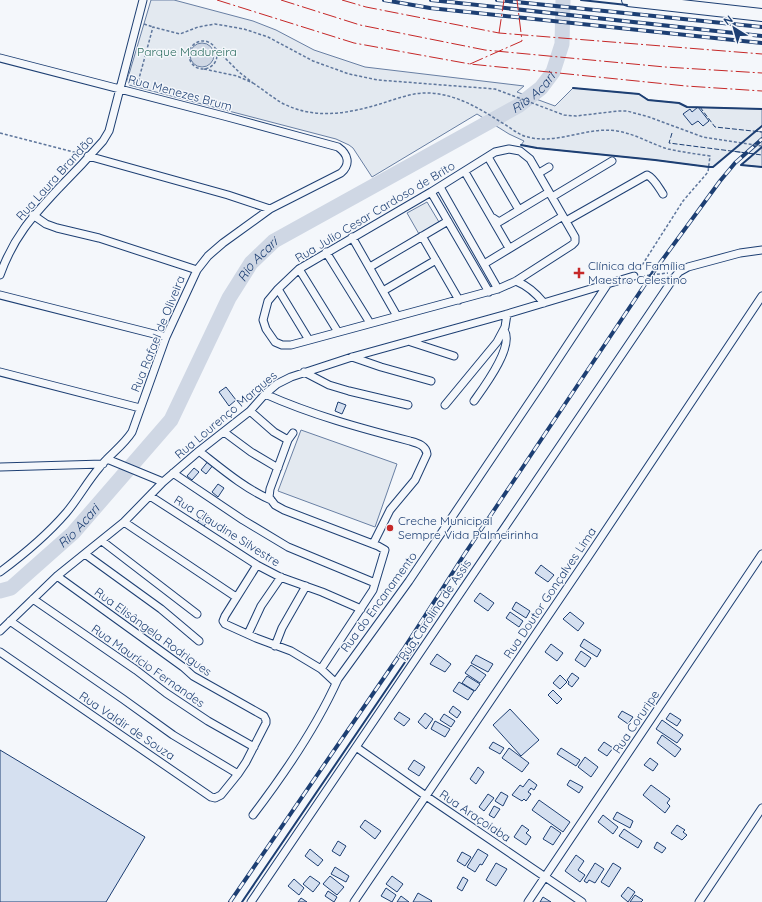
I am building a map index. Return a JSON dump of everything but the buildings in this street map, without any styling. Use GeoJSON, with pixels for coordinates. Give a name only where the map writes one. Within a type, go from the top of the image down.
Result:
{"type":"FeatureCollection","features":[{"type":"Feature","properties":{"kind":"main road"},"geometry":{"type":"LineString","coordinates":[[628,0],[762,15]]}},
{"type":"Feature","properties":{"kind":"street","name":"Rua Laura Brandão"},"geometry":{"type":"LineString","coordinates":[[0,275],[10,250],[33,215],[104,141],[109,131],[143,0]]}},
{"type":"Feature","properties":{"kind":"street","name":"Rua Menezes Brum"},"geometry":{"type":"LineString","coordinates":[[0,58],[136,92],[338,147],[344,152],[347,160]]}},
{"type":"Feature","properties":{"kind":"street","name":"Rua Julio Cesar Cardoso de Brito"},"geometry":{"type":"LineString","coordinates":[[503,150],[520,151],[530,159],[539,173],[575,237],[575,242],[516,281],[490,292],[291,345],[282,346],[275,342],[263,320],[264,311],[268,301],[299,269],[464,172],[494,152],[503,150]]}},
{"type":"Feature","properties":{"kind":"street"},"geometry":{"type":"LineString","coordinates":[[88,156],[228,195],[270,209]]}},
{"type":"Feature","properties":{"kind":"street"},"geometry":{"type":"LineString","coordinates":[[488,157],[520,210]]}},
{"type":"Feature","properties":{"kind":"street","name":"Rua Rafael de Oliveira"},"geometry":{"type":"LineString","coordinates":[[0,572],[29,549],[66,514],[80,497],[105,461],[126,442],[137,422],[140,408],[166,337],[196,270],[208,256],[223,243],[270,209],[341,173],[347,166],[347,160]]}},
{"type":"Feature","properties":{"kind":"street"},"geometry":{"type":"LineString","coordinates":[[493,219],[499,222],[612,161]]}},
{"type":"Feature","properties":{"kind":"street"},"geometry":{"type":"LineString","coordinates":[[539,173],[549,167]]}},
{"type":"Feature","properties":{"kind":"street"},"geometry":{"type":"LineString","coordinates":[[464,172],[510,248]]}},
{"type":"Feature","properties":{"kind":"street"},"geometry":{"type":"LineString","coordinates":[[484,264],[564,218],[646,175],[649,175],[653,179],[663,194]]}},
{"type":"Feature","properties":{"kind":"street"},"geometry":{"type":"LineString","coordinates":[[440,187],[498,289]]}},
{"type":"Feature","properties":{"kind":"street"},"geometry":{"type":"LineString","coordinates":[[431,192],[490,292]]}},
{"type":"Feature","properties":{"kind":"street"},"geometry":{"type":"LineString","coordinates":[[33,215],[46,224],[57,228],[99,238],[196,270]]}},
{"type":"Feature","properties":{"kind":"street"},"geometry":{"type":"LineString","coordinates":[[370,267],[448,221]]}},
{"type":"Feature","properties":{"kind":"street"},"geometry":{"type":"LineString","coordinates":[[422,236],[459,300]]}},
{"type":"Feature","properties":{"kind":"street"},"geometry":{"type":"LineString","coordinates":[[352,237],[397,316]]}},
{"type":"Feature","properties":{"kind":"street"},"geometry":{"type":"LineString","coordinates":[[680,272],[688,267],[721,258],[740,253],[762,250]]}},
{"type":"Feature","properties":{"kind":"street"},"geometry":{"type":"LineString","coordinates":[[326,252],[370,324]]}},
{"type":"Feature","properties":{"kind":"street"},"geometry":{"type":"LineString","coordinates":[[384,292],[436,260]]}},
{"type":"Feature","properties":{"kind":"street"},"geometry":{"type":"LineString","coordinates":[[299,269],[338,332]]}},
{"type":"Feature","properties":{"kind":"street","name":"Rua Carolina de Assis"},"geometry":{"type":"LineString","coordinates":[[251,902],[665,289],[680,272]]}},
{"type":"Feature","properties":{"kind":"street","name":"Rua Lourenço Marques"},"geometry":{"type":"LineString","coordinates":[[0,631],[57,576],[124,522],[163,482],[199,451],[250,411],[265,394],[277,384],[304,372],[352,357],[411,342],[634,276]]}},
{"type":"Feature","properties":{"kind":"street"},"geometry":{"type":"LineString","coordinates":[[516,281],[531,289],[544,303]]}},
{"type":"Feature","properties":{"kind":"street","name":"Rua do Encanamento"},"geometry":{"type":"LineString","coordinates":[[253,815],[274,788],[314,727],[331,696],[336,683],[351,660],[413,576],[607,284]]}},
{"type":"Feature","properties":{"kind":"street"},"geometry":{"type":"LineString","coordinates":[[278,289],[309,340]]}},
{"type":"Feature","properties":{"kind":"street"},"geometry":{"type":"LineString","coordinates":[[0,295],[166,337]]}},
{"type":"Feature","properties":{"kind":"street","name":"Rua Doutor Gonçalves Lima"},"geometry":{"type":"LineString","coordinates":[[354,902],[588,557],[762,296]]}},
{"type":"Feature","properties":{"kind":"street"},"geometry":{"type":"LineString","coordinates":[[445,405],[497,342],[504,330],[507,314]]}},
{"type":"Feature","properties":{"kind":"street"},"geometry":{"type":"LineString","coordinates":[[474,401],[489,379],[505,348],[507,336],[504,330]]}},
{"type":"Feature","properties":{"kind":"street"},"geometry":{"type":"LineString","coordinates":[[411,342],[454,356]]}},
{"type":"Feature","properties":{"kind":"street"},"geometry":{"type":"LineString","coordinates":[[352,357],[380,367],[431,381]]}},
{"type":"Feature","properties":{"kind":"street"},"geometry":{"type":"LineString","coordinates":[[0,372],[140,408]]}},
{"type":"Feature","properties":{"kind":"street"},"geometry":{"type":"LineString","coordinates":[[304,372],[329,385],[408,405]]}},
{"type":"Feature","properties":{"kind":"street"},"geometry":{"type":"LineString","coordinates":[[265,394],[304,411],[410,441],[426,448],[427,454],[415,480],[390,510],[373,544]]}},
{"type":"Feature","properties":{"kind":"street"},"geometry":{"type":"LineString","coordinates":[[250,411],[274,432],[288,440]]}},
{"type":"Feature","properties":{"kind":"street"},"geometry":{"type":"LineString","coordinates":[[224,432],[251,452],[278,468]]}},
{"type":"Feature","properties":{"kind":"street"},"geometry":{"type":"LineString","coordinates":[[293,433],[288,440],[269,494],[271,500],[275,505],[284,510],[385,550],[373,590],[321,669]]}},
{"type":"Feature","properties":{"kind":"street"},"geometry":{"type":"LineString","coordinates":[[199,451],[257,494],[271,500]]}},
{"type":"Feature","properties":{"kind":"street"},"geometry":{"type":"LineString","coordinates":[[0,467],[105,461],[116,463],[163,482]]}},
{"type":"Feature","properties":{"kind":"street"},"geometry":{"type":"LineString","coordinates":[[173,473],[243,520],[288,547],[375,583]]}},
{"type":"Feature","properties":{"kind":"street","name":"Rua Claudine Silvestre"},"geometry":{"type":"LineString","coordinates":[[150,496],[257,565],[281,577],[361,609]]}},
{"type":"Feature","properties":{"kind":"street"},"geometry":{"type":"LineString","coordinates":[[124,522],[236,597]]}},
{"type":"Feature","properties":{"kind":"street"},"geometry":{"type":"LineString","coordinates":[[102,541],[197,614]]}},
{"type":"Feature","properties":{"kind":"street"},"geometry":{"type":"LineString","coordinates":[[85,554],[161,609],[198,641]]}},
{"type":"Feature","properties":{"kind":"street","name":"Rua Coruripe"},"geometry":{"type":"LineString","coordinates":[[528,902],[762,554]]}},
{"type":"Feature","properties":{"kind":"street"},"geometry":{"type":"LineString","coordinates":[[257,565],[225,616],[223,621],[225,624],[275,646],[291,651],[321,669],[336,683]]}},
{"type":"Feature","properties":{"kind":"street","name":"Rua Elisângela Rodrigues"},"geometry":{"type":"LineString","coordinates":[[57,576],[183,667],[193,676],[259,713]]}},
{"type":"Feature","properties":{"kind":"street"},"geometry":{"type":"LineString","coordinates":[[248,634],[261,606],[281,577]]}},
{"type":"Feature","properties":{"kind":"street"},"geometry":{"type":"LineString","coordinates":[[275,646],[282,628],[306,586]]}},
{"type":"Feature","properties":{"kind":"street","name":"Rua Maurício Fernandes"},"geometry":{"type":"LineString","coordinates":[[32,599],[208,721],[254,747]]}},
{"type":"Feature","properties":{"kind":"street","name":"Rua Valdir de Souza"},"geometry":{"type":"LineString","coordinates":[[10,621],[173,735],[238,774]]}},
{"type":"Feature","properties":{"kind":"street","name":"Rua Valdir de Souza"},"geometry":{"type":"LineString","coordinates":[[0,652],[211,797],[215,798],[221,795],[238,774],[254,747],[266,723],[265,718],[259,713]]}},
{"type":"Feature","properties":{"kind":"street","name":"Rua Araçoiaba"},"geometry":{"type":"LineString","coordinates":[[356,747],[582,902]]}},
{"type":"Feature","properties":{"kind":"street"},"geometry":{"type":"LineString","coordinates":[[699,902],[762,808]]}},
{"type":"Feature","properties":{"kind":"path"},"geometry":{"type":"LineString","coordinates":[[136,92],[153,27],[182,34],[198,27],[215,24],[244,29],[268,37],[312,61],[349,74],[378,80],[495,89],[570,116],[627,111],[649,117],[703,137],[762,146]]}},
{"type":"Feature","properties":{"kind":"path"},"geometry":{"type":"LineString","coordinates":[[253,83],[237,76],[199,69],[192,64],[189,57],[190,49],[202,42],[206,42],[214,47],[239,72],[281,102],[297,109],[315,114],[333,114],[356,111],[409,94],[429,93],[451,97],[469,103],[526,137]]}},
{"type":"Feature","properties":{"kind":"path"},"geometry":{"type":"LineString","coordinates":[[204,69],[209,68],[215,61],[216,52],[214,47]]}},
{"type":"Feature","properties":{"kind":"path"},"geometry":{"type":"LineString","coordinates":[[0,133],[88,156]]}},
{"type":"Feature","properties":{"kind":"path"},"geometry":{"type":"LineString","coordinates":[[634,276],[680,272]]}},
{"type":"Feature","properties":{"kind":"green space","name":"Parque Madureira"},"geometry":{"type":"Polygon","coordinates":[[[151,0],[174,0],[253,21],[276,30],[314,50],[365,67],[524,86],[517,92],[555,106],[573,88],[639,94],[649,100],[679,103],[687,107],[762,109],[762,126],[755,131],[762,132],[762,167],[741,165],[754,154],[732,151],[713,167],[709,167],[537,148],[521,145],[524,141],[509,134],[477,114],[372,177],[353,148],[336,139],[129,85],[127,81],[151,0]]]}},
{"type":"Feature","properties":{"kind":"green space"},"geometry":{"type":"Polygon","coordinates":[[[427,202],[439,222],[419,234],[407,213],[427,202]]]}},
{"type":"Feature","properties":{"kind":"green space"},"geometry":{"type":"Polygon","coordinates":[[[301,430],[397,464],[375,527],[278,491],[301,430]]]}},
{"type":"Feature","properties":{"kind":"shaded area"},"geometry":{"type":"Polygon","coordinates":[[[202,43],[210,47],[214,55],[210,63],[202,67],[194,63],[190,55],[194,47],[202,43]]]}},
{"type":"Feature","properties":{"kind":"waterway","name":"Rio Acari"},"geometry":{"type":"LineString","coordinates":[[0,591],[11,588],[73,533],[171,420],[229,298],[251,263],[274,241],[518,106],[541,88],[553,72],[562,44],[563,0]]}},
{"type":"Feature","properties":{"kind":"railway"},"geometry":{"type":"LineString","coordinates":[[384,0],[430,8],[762,43]]}},
{"type":"Feature","properties":{"kind":"railway"},"geometry":{"type":"LineString","coordinates":[[431,0],[762,36]]}},
{"type":"Feature","properties":{"kind":"railway"},"geometry":{"type":"LineString","coordinates":[[497,0],[762,27]]}},
{"type":"Feature","properties":{"kind":"railway"},"geometry":{"type":"LineString","coordinates":[[230,902],[403,650],[464,555],[652,274],[720,181],[735,163],[762,139]]}},
{"type":"Feature","properties":{"kind":"fence"},"geometry":{"type":"LineString","coordinates":[[700,107],[715,127],[762,132]]}},
{"type":"Feature","properties":{"kind":"fence"},"geometry":{"type":"LineString","coordinates":[[672,133],[669,143],[762,155]]}},
{"type":"Feature","properties":{"kind":"wall"},"geometry":{"type":"LineString","coordinates":[[581,0],[627,5]]}},
{"type":"Feature","properties":{"kind":"wall"},"geometry":{"type":"LineString","coordinates":[[573,88],[639,94],[648,100],[679,103],[687,107],[762,109]]}},
{"type":"Feature","properties":{"kind":"wall"},"geometry":{"type":"LineString","coordinates":[[521,145],[713,167],[762,126]]}},
{"type":"Feature","properties":{"kind":"wall"},"geometry":{"type":"LineString","coordinates":[[762,147],[741,165],[762,167]]}},
{"type":"Feature","properties":{"kind":"wall"},"geometry":{"type":"LineString","coordinates":[[646,282],[656,267]]}},
{"type":"Feature","properties":{"kind":"wall"},"geometry":{"type":"LineString","coordinates":[[242,902],[418,643]]}},
{"type":"Feature","properties":{"kind":"power"},"geometry":{"type":"LineString","coordinates":[[217,0],[354,43],[470,64],[686,86],[762,91]]}},
{"type":"Feature","properties":{"kind":"power"},"geometry":{"type":"LineString","coordinates":[[281,0],[360,25],[485,50],[665,67],[762,73]]}},
{"type":"Feature","properties":{"kind":"power"},"geometry":{"type":"LineString","coordinates":[[342,0],[366,7],[499,33],[762,54]]}},
{"type":"Feature","properties":{"kind":"power"},"geometry":{"type":"LineString","coordinates":[[499,33],[504,0]]}},
{"type":"Feature","properties":{"kind":"power"},"geometry":{"type":"LineString","coordinates":[[470,64],[522,41],[517,0]]}},
{"type":"Feature","properties":{"kind":"place","name":"Clínica da Família Maestro Celestino"},"geometry":{"type":"Point","coordinates":[579,273]}},
{"type":"Feature","properties":{"kind":"place","name":"Creche Municipal Sempre Vida Palmeirinha"},"geometry":{"type":"Point","coordinates":[390,528]}}]}
